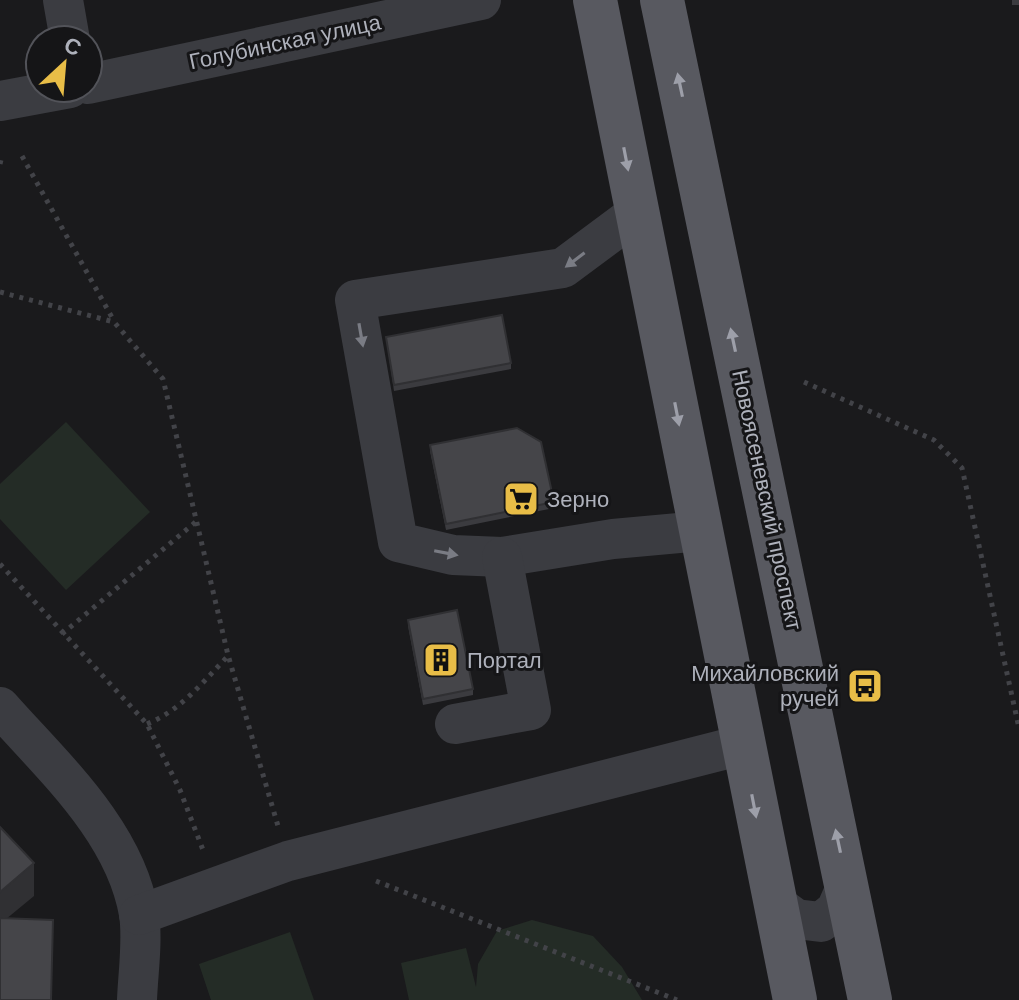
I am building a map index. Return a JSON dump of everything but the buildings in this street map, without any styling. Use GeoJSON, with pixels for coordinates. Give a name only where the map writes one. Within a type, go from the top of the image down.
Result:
{"type":"FeatureCollection","features":[{"type":"Feature","properties":{"kind":"main road"},"geometry":{"type":"LineString","coordinates":[[595,0],[795,1000]]}},
{"type":"Feature","properties":{"kind":"main road","name":"Новоясеневский проспект"},"geometry":{"type":"LineString","coordinates":[[662,0],[870,1000]]}},
{"type":"Feature","properties":{"kind":"street"},"geometry":{"type":"LineString","coordinates":[[63,0],[67,24]]}},
{"type":"Feature","properties":{"kind":"street","name":"Голубинская улица"},"geometry":{"type":"LineString","coordinates":[[104,81],[481,0]]}},
{"type":"Feature","properties":{"kind":"street"},"geometry":{"type":"LineString","coordinates":[[0,101],[24,97]]}},
{"type":"Feature","properties":{"kind":"street"},"geometry":{"type":"LineString","coordinates":[[637,213],[563,268],[355,300],[398,542],[453,555],[502,557],[613,539],[701,531]]}},
{"type":"Feature","properties":{"kind":"street"},"geometry":{"type":"LineString","coordinates":[[455,724],[531,710],[502,557]]}},
{"type":"Feature","properties":{"kind":"street"},"geometry":{"type":"LineString","coordinates":[[0,707],[91,813],[122,860],[139,915],[137,1000]]}},
{"type":"Feature","properties":{"kind":"street"},"geometry":{"type":"LineString","coordinates":[[139,915],[217,884],[288,861],[742,745]]}},
{"type":"Feature","properties":{"kind":"street"},"geometry":{"type":"LineString","coordinates":[[774,903],[782,913],[796,919],[821,922],[836,910],[847,885]]}},
{"type":"Feature","properties":{"kind":"path"},"geometry":{"type":"LineString","coordinates":[[22,156],[114,322],[163,379],[228,655],[288,861]]}},
{"type":"Feature","properties":{"kind":"path"},"geometry":{"type":"LineString","coordinates":[[0,292],[114,322]]}},
{"type":"Feature","properties":{"kind":"path"},"geometry":{"type":"LineString","coordinates":[[804,382],[934,440],[962,468],[1019,728]]}},
{"type":"Feature","properties":{"kind":"path"},"geometry":{"type":"LineString","coordinates":[[62,634],[198,520]]}},
{"type":"Feature","properties":{"kind":"path"},"geometry":{"type":"LineString","coordinates":[[0,564],[147,724],[180,790],[217,884]]}},
{"type":"Feature","properties":{"kind":"path"},"geometry":{"type":"LineString","coordinates":[[147,724],[168,715],[182,704],[228,655]]}},
{"type":"Feature","properties":{"kind":"path"},"geometry":{"type":"LineString","coordinates":[[363,878],[677,1000]]}},
{"type":"Feature","properties":{"kind":"shaded area"},"geometry":{"type":"Polygon","coordinates":[[[66,422],[150,512],[66,590],[0,519],[0,484],[66,422]]]}},
{"type":"Feature","properties":{"kind":"shaded area"},"geometry":{"type":"Polygon","coordinates":[[[532,920],[593,936],[622,967],[642,1000],[409,1000],[401,963],[466,948],[476,987],[478,964],[497,931],[532,920]]]}},
{"type":"Feature","properties":{"kind":"shaded area"},"geometry":{"type":"Polygon","coordinates":[[[290,932],[314,1000],[211,1000],[199,964],[290,932]]]}},
{"type":"Feature","properties":{"kind":"place","name":"Зерно"},"geometry":{"type":"Point","coordinates":[521,499]}},
{"type":"Feature","properties":{"kind":"place","name":"Портал"},"geometry":{"type":"Point","coordinates":[441,660]}},
{"type":"Feature","properties":{"kind":"place","name":"Михайловский ручей"},"geometry":{"type":"Point","coordinates":[865,686]}}]}
